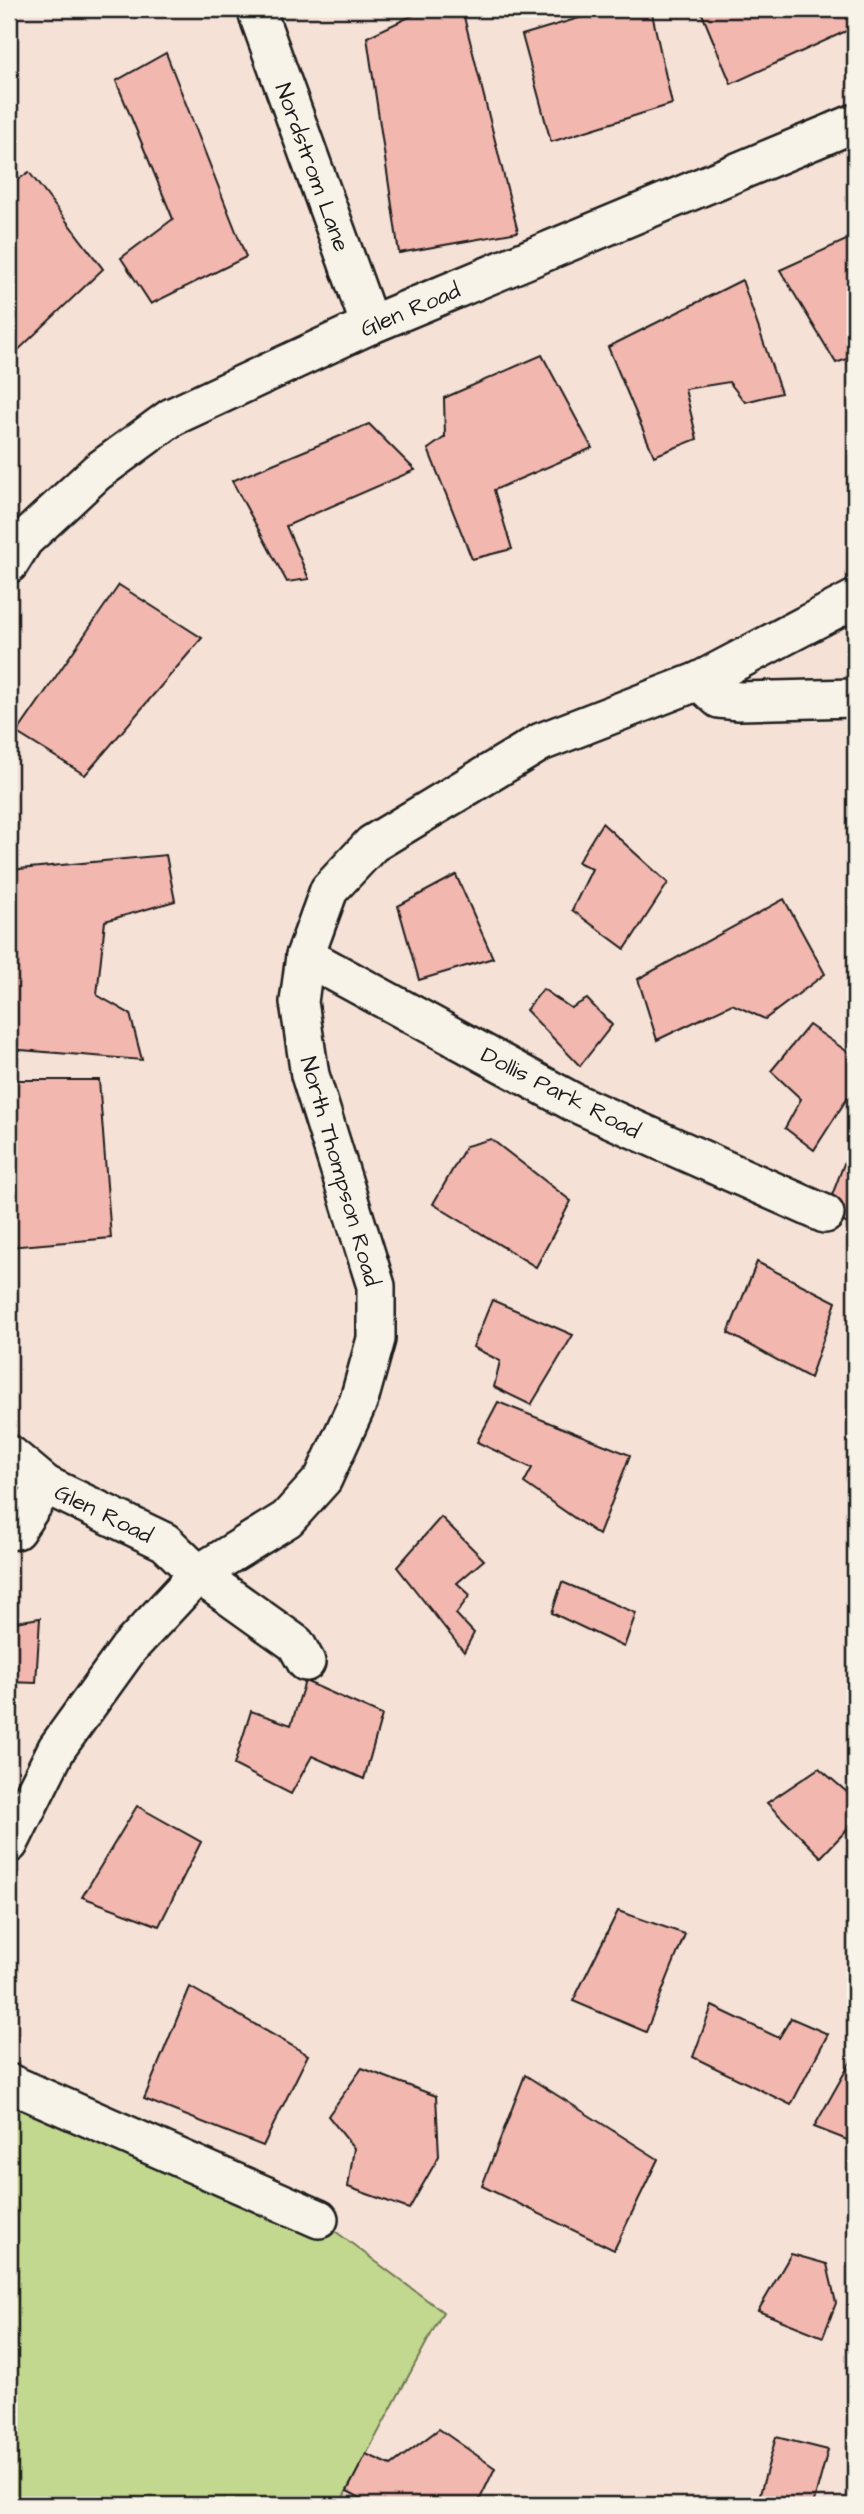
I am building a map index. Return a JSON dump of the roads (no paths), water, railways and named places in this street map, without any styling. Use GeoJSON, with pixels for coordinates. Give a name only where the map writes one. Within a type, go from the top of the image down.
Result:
{"type":"FeatureCollection","features":[{"type":"Feature","properties":{"kind":"street","name":"Nordstrom Lane"},"geometry":{"type":"LineString","coordinates":[[256,9],[370,325]]}},
{"type":"Feature","properties":{"kind":"street","name":"Glen Road"},"geometry":{"type":"LineString","coordinates":[[9,564],[24,540],[97,472],[172,416],[370,325],[855,123]]}},
{"type":"Feature","properties":{"kind":"street","name":"North Thompson Road"},"geometry":{"type":"LineString","coordinates":[[9,1844],[57,1748],[129,1648],[198,1574],[286,1519],[323,1479],[359,1400],[376,1339],[376,1286],[310,1075],[299,1002],[305,956],[329,890],[372,844],[541,743],[699,681],[855,599]]}},
{"type":"Feature","properties":{"kind":"street"},"geometry":{"type":"LineString","coordinates":[[699,681],[719,699],[739,701],[855,698]]}},
{"type":"Feature","properties":{"kind":"street","name":"Dollis Park Road"},"geometry":{"type":"LineString","coordinates":[[305,956],[573,1102],[825,1214]]}},
{"type":"Feature","properties":{"kind":"street","name":"Glen Road"},"geometry":{"type":"LineString","coordinates":[[9,1454],[46,1485],[165,1542],[198,1574],[296,1644],[306,1662]]}},
{"type":"Feature","properties":{"kind":"street"},"geometry":{"type":"LineString","coordinates":[[9,1531],[16,1531],[46,1485]]}},
{"type":"Feature","properties":{"kind":"street"},"geometry":{"type":"LineString","coordinates":[[9,2083],[319,2219]]}}]}
